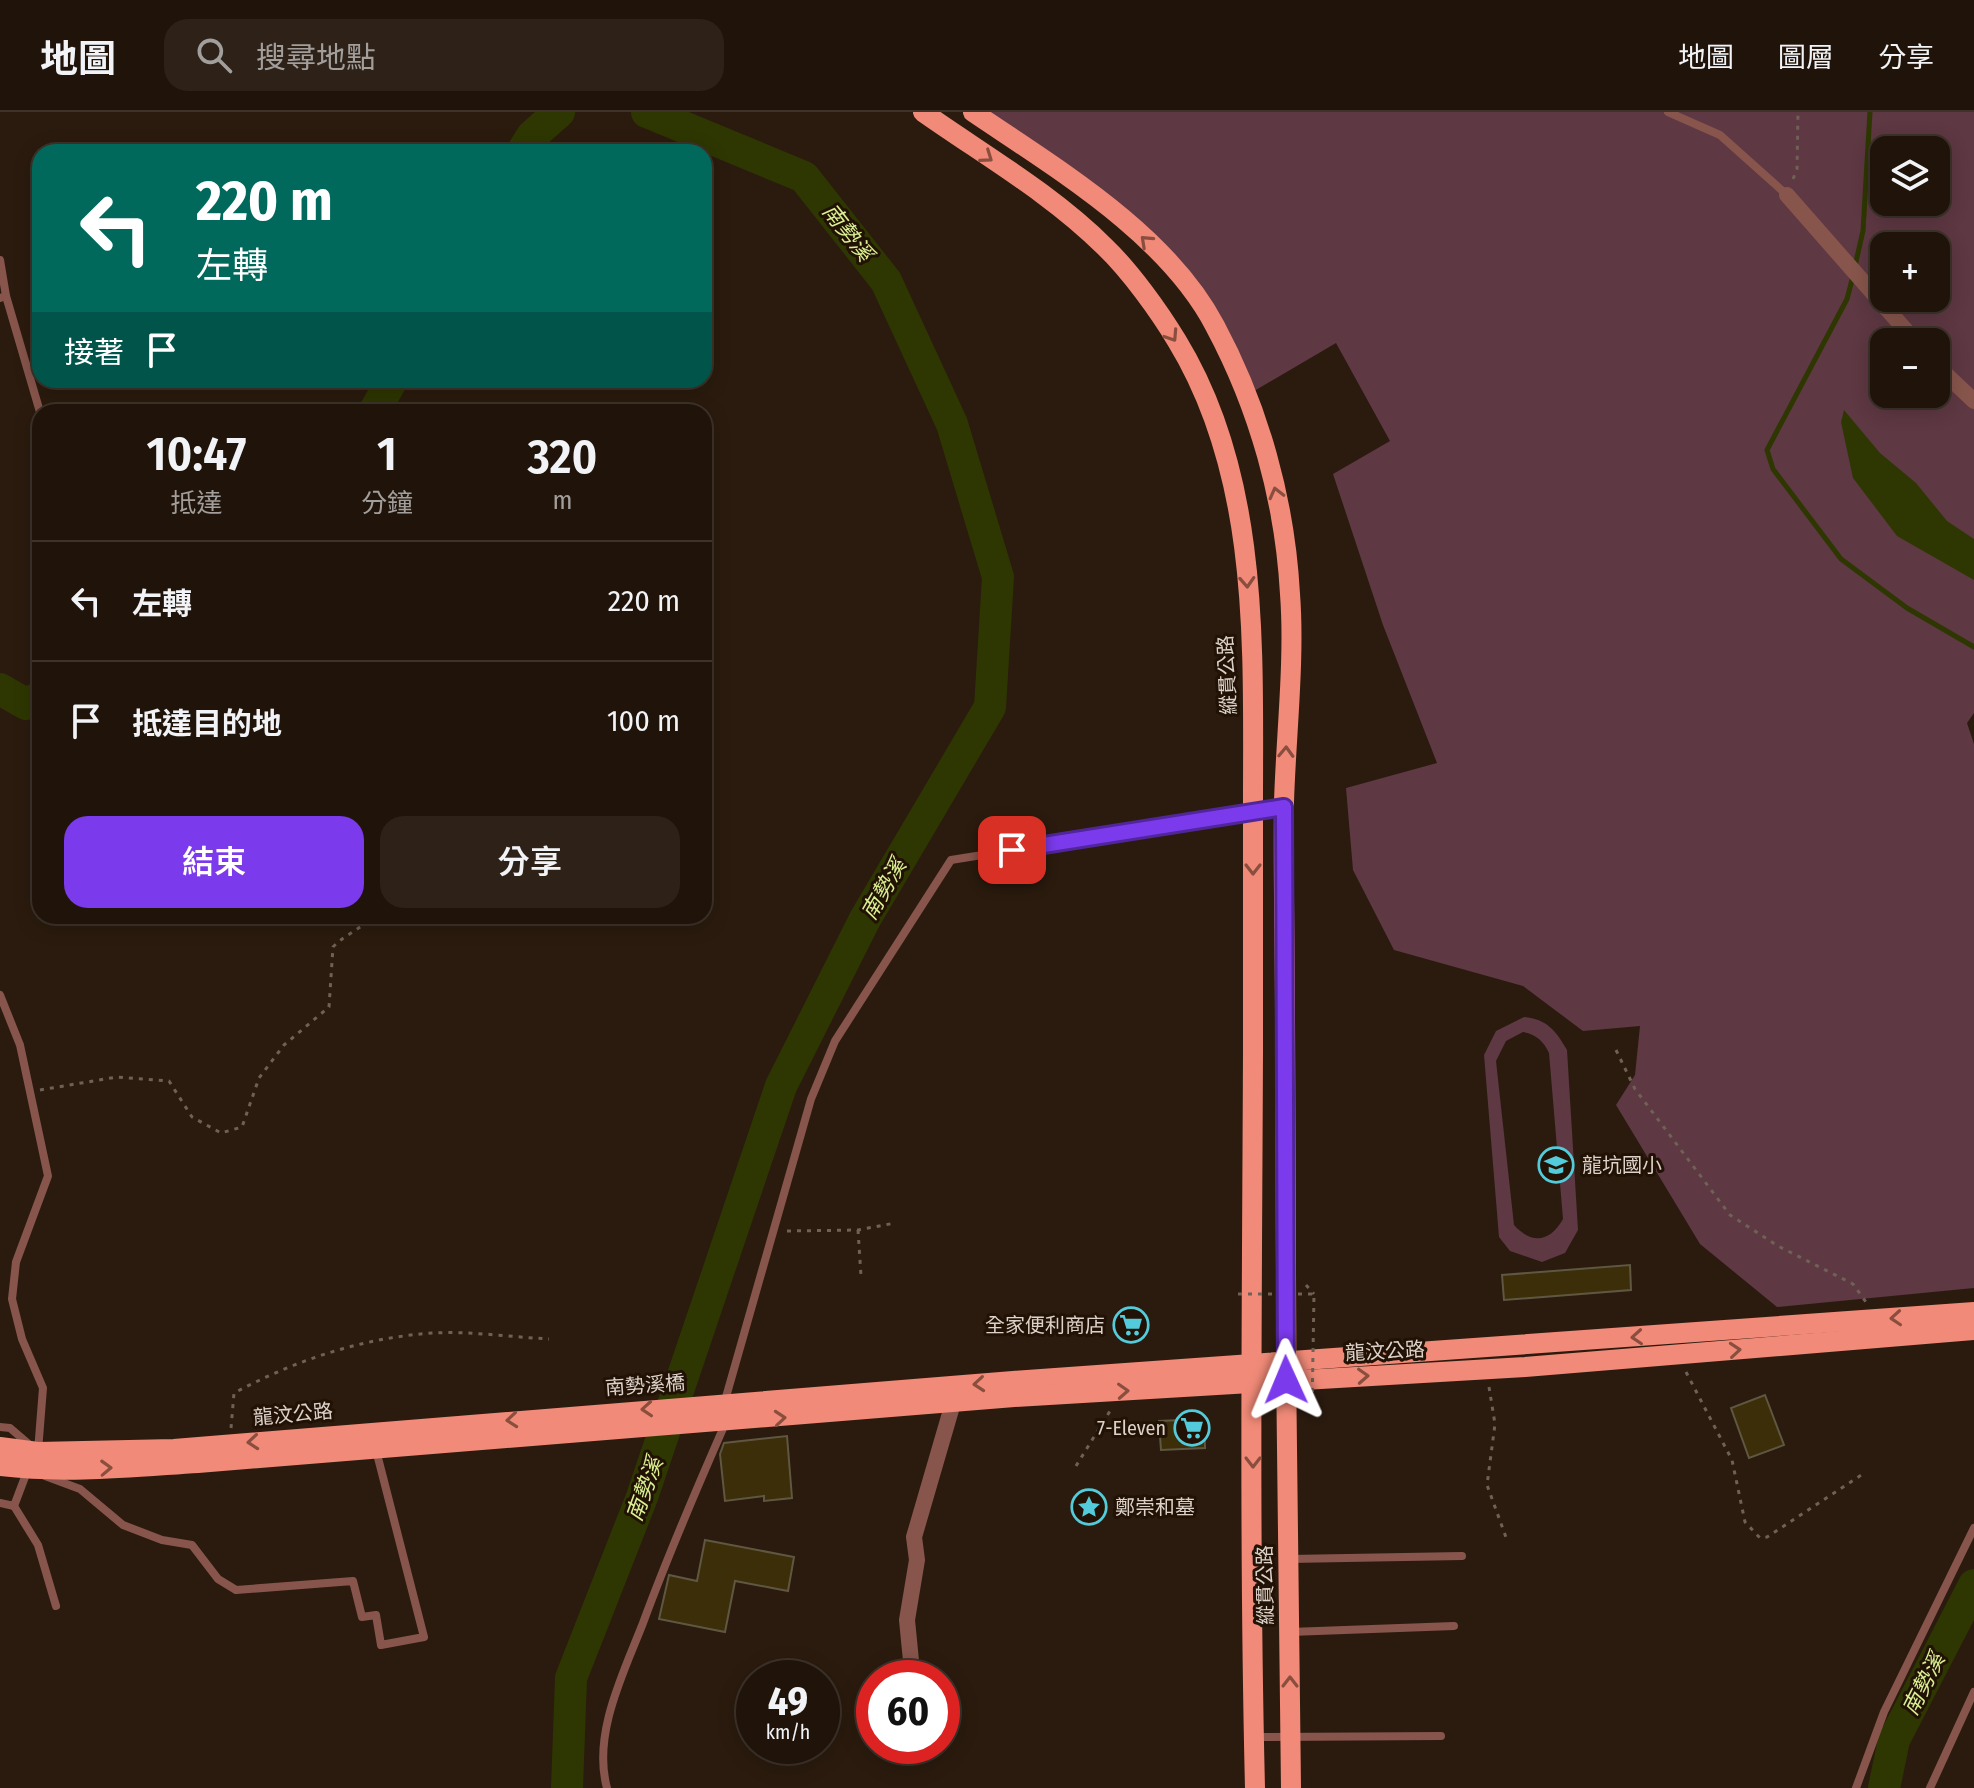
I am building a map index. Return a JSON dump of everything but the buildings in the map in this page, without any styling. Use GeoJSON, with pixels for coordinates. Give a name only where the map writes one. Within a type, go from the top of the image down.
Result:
{"type":"FeatureCollection","features":[{"type":"Feature","properties":{"kind":"main road","name":"縱貫公路"},"geometry":{"type":"LineString","coordinates":[[923,112],[1045,197],[1107,248],[1177,340],[1200,386],[1224,449],[1242,526],[1253,718],[1255,1788]]}},
{"type":"Feature","properties":{"kind":"main road","name":"縱貫公路"},"geometry":{"type":"LineString","coordinates":[[973,112],[1070,178],[1149,243],[1197,297],[1215,325],[1249,398],[1279,505],[1291,596],[1284,807],[1285,1371],[1291,1788]]}},
{"type":"Feature","properties":{"kind":"main road","name":"龍汶公路"},"geometry":{"type":"LineString","coordinates":[[0,1447],[33,1461],[103,1469],[374,1440],[1014,1389],[1252,1374],[1974,1312]]}},
{"type":"Feature","properties":{"kind":"main road","name":"龍汶公路"},"geometry":{"type":"LineString","coordinates":[[1285,1371],[1486,1369],[1974,1330]]}},
{"type":"Feature","properties":{"kind":"main road","name":"龍汶公路"},"geometry":{"type":"LineString","coordinates":[[1085,1385],[1113,1392],[1252,1374]]}},
{"type":"Feature","properties":{"kind":"main road","name":"龍汶公路"},"geometry":{"type":"LineString","coordinates":[[714,1414],[953,1403],[1014,1389]]}},
{"type":"Feature","properties":{"kind":"main road","name":"龍汶公路"},"geometry":{"type":"LineString","coordinates":[[0,1466],[230,1444],[374,1440]]}},
{"type":"Feature","properties":{"kind":"street"},"geometry":{"type":"LineString","coordinates":[[1787,195],[1904,328]]}},
{"type":"Feature","properties":{"kind":"street"},"geometry":{"type":"LineString","coordinates":[[1950,378],[1974,401]]}},
{"type":"Feature","properties":{"kind":"street"},"geometry":{"type":"LineString","coordinates":[[911,1660],[907,1620],[917,1560],[914,1537],[953,1403]]}},
{"type":"Feature","properties":{"kind":"lane"},"geometry":{"type":"LineString","coordinates":[[1668,112],[1720,135],[1787,195]]}},
{"type":"Feature","properties":{"kind":"lane"},"geometry":{"type":"LineString","coordinates":[[0,260],[3,297],[32,387]]}},
{"type":"Feature","properties":{"kind":"lane"},"geometry":{"type":"LineString","coordinates":[[607,1788],[604,1744],[616,1696],[672,1547],[775,1232],[811,1099],[835,1041],[951,860],[1284,807]]}},
{"type":"Feature","properties":{"kind":"lane"},"geometry":{"type":"LineString","coordinates":[[0,995],[20,1045],[48,1176],[16,1262],[12,1299],[22,1339],[43,1388],[33,1461],[14,1506]]}},
{"type":"Feature","properties":{"kind":"lane"},"geometry":{"type":"LineString","coordinates":[[0,1427],[10,1428],[33,1461],[80,1489],[123,1525],[162,1540],[192,1545],[218,1579],[236,1590],[353,1581],[362,1617],[376,1615],[381,1645],[424,1637],[374,1440]]}},
{"type":"Feature","properties":{"kind":"lane"},"geometry":{"type":"LineString","coordinates":[[0,1503],[14,1506],[38,1545],[56,1606]]}},
{"type":"Feature","properties":{"kind":"lane"},"geometry":{"type":"LineString","coordinates":[[1856,1788],[1884,1712],[1974,1528]]}},
{"type":"Feature","properties":{"kind":"lane"},"geometry":{"type":"LineString","coordinates":[[1289,1559],[1462,1556]]}},
{"type":"Feature","properties":{"kind":"lane"},"geometry":{"type":"LineString","coordinates":[[1290,1632],[1454,1626]]}},
{"type":"Feature","properties":{"kind":"lane"},"geometry":{"type":"LineString","coordinates":[[1930,1788],[1974,1692]]}},
{"type":"Feature","properties":{"kind":"lane"},"geometry":{"type":"LineString","coordinates":[[1254,1737],[1441,1736]]}},
{"type":"Feature","properties":{"kind":"path"},"geometry":{"type":"LineString","coordinates":[[1787,195],[1797,169],[1798,112]]}},
{"type":"Feature","properties":{"kind":"path"},"geometry":{"type":"LineString","coordinates":[[31,1091],[117,1077],[169,1081],[192,1117],[221,1133],[242,1127],[259,1078],[284,1045],[329,1007],[333,947],[344,935],[365,924]]}},
{"type":"Feature","properties":{"kind":"path"},"geometry":{"type":"LineString","coordinates":[[1616,1050],[1635,1089],[1730,1215],[1778,1246],[1853,1284],[1879,1319]]}},
{"type":"Feature","properties":{"kind":"path"},"geometry":{"type":"LineString","coordinates":[[775,1232],[858,1230],[895,1223]]}},
{"type":"Feature","properties":{"kind":"path"},"geometry":{"type":"LineString","coordinates":[[858,1230],[861,1276]]}},
{"type":"Feature","properties":{"kind":"path"},"geometry":{"type":"LineString","coordinates":[[1238,1294],[1314,1294],[1312,1412]]}},
{"type":"Feature","properties":{"kind":"path"},"geometry":{"type":"LineString","coordinates":[[230,1444],[234,1393],[274,1372],[339,1348],[433,1333],[549,1339]]}},
{"type":"Feature","properties":{"kind":"path"},"geometry":{"type":"LineString","coordinates":[[1676,1355],[1708,1409],[1732,1460],[1745,1522],[1760,1538],[1767,1537],[1866,1472]]}},
{"type":"Feature","properties":{"kind":"path"},"geometry":{"type":"LineString","coordinates":[[1486,1369],[1495,1424],[1487,1485],[1507,1540]]}},
{"type":"Feature","properties":{"kind":"path"},"geometry":{"type":"LineString","coordinates":[[1076,1466],[1116,1401],[1113,1392]]}},
{"type":"Feature","properties":{"kind":"shaded area"},"geometry":{"type":"Polygon","coordinates":[[[972,112],[1974,112],[1974,713],[1967,723],[1974,744],[1974,1288],[1777,1307],[1700,1244],[1616,1105],[1635,1075],[1640,1026],[1583,1031],[1523,986],[1394,950],[1353,870],[1346,788],[1437,763],[1383,625],[1333,474],[1390,441],[1336,343],[1249,394],[1171,273],[1082,187],[972,112]]]}},
{"type":"Feature","properties":{"kind":"shaded area"},"geometry":{"type":"Polygon","coordinates":[[[1844,410],[1880,453],[1916,483],[1947,521],[1974,539],[1974,580],[1897,536],[1853,478],[1841,422],[1844,410]]]}},
{"type":"Feature","properties":{"kind":"shaded area"},"geometry":{"type":"Polygon","coordinates":[[[1524,1017],[1532,1018],[1550,1027],[1567,1050],[1578,1230],[1565,1253],[1542,1262],[1510,1251],[1499,1237],[1484,1055],[1496,1031],[1524,1017]],[[1523,1032],[1506,1041],[1496,1061],[1514,1225],[1527,1236],[1540,1238],[1552,1232],[1563,1219],[1549,1053],[1535,1036],[1523,1032]]]}},
{"type":"Feature","properties":{"kind":"waterway","name":"南勢溪"},"geometry":{"type":"LineString","coordinates":[[527,144],[559,112]]}},
{"type":"Feature","properties":{"kind":"waterway","name":"南勢溪"},"geometry":{"type":"LineString","coordinates":[[567,1788],[571,1678],[642,1497],[781,1086],[865,919],[990,707],[998,577],[952,424],[886,281],[804,177],[647,112]]}},
{"type":"Feature","properties":{"kind":"waterway"},"geometry":{"type":"LineString","coordinates":[[1855,266],[1863,231],[1870,112]]}},
{"type":"Feature","properties":{"kind":"waterway"},"geometry":{"type":"LineString","coordinates":[[1853,276],[1847,299],[1767,450],[1773,469],[1841,559],[1907,608],[1974,647]]}},
{"type":"Feature","properties":{"kind":"waterway","name":"南勢溪"},"geometry":{"type":"LineString","coordinates":[[378,404],[388,388]]}},
{"type":"Feature","properties":{"kind":"waterway","name":"南勢溪"},"geometry":{"type":"LineString","coordinates":[[0,689],[26,704],[32,701]]}},
{"type":"Feature","properties":{"kind":"waterway","name":"南勢溪"},"geometry":{"type":"LineString","coordinates":[[1884,1788],[1894,1740],[1974,1585]]}},
{"type":"Feature","properties":{"kind":"place","name":"龍坑國小"},"geometry":{"type":"Point","coordinates":[1556,1165]}},
{"type":"Feature","properties":{"kind":"place","name":"全家便利商店"},"geometry":{"type":"Point","coordinates":[1131,1325]}},
{"type":"Feature","properties":{"kind":"place","name":"7-Eleven"},"geometry":{"type":"Point","coordinates":[1192,1428]}},
{"type":"Feature","properties":{"kind":"place","name":"鄭崇和墓"},"geometry":{"type":"Point","coordinates":[1089,1507]}},
{"type":"Feature","properties":{"kind":"route"},"geometry":{"type":"LineString","coordinates":[[1012,850],[1284,807],[1286,1380]]}}]}
